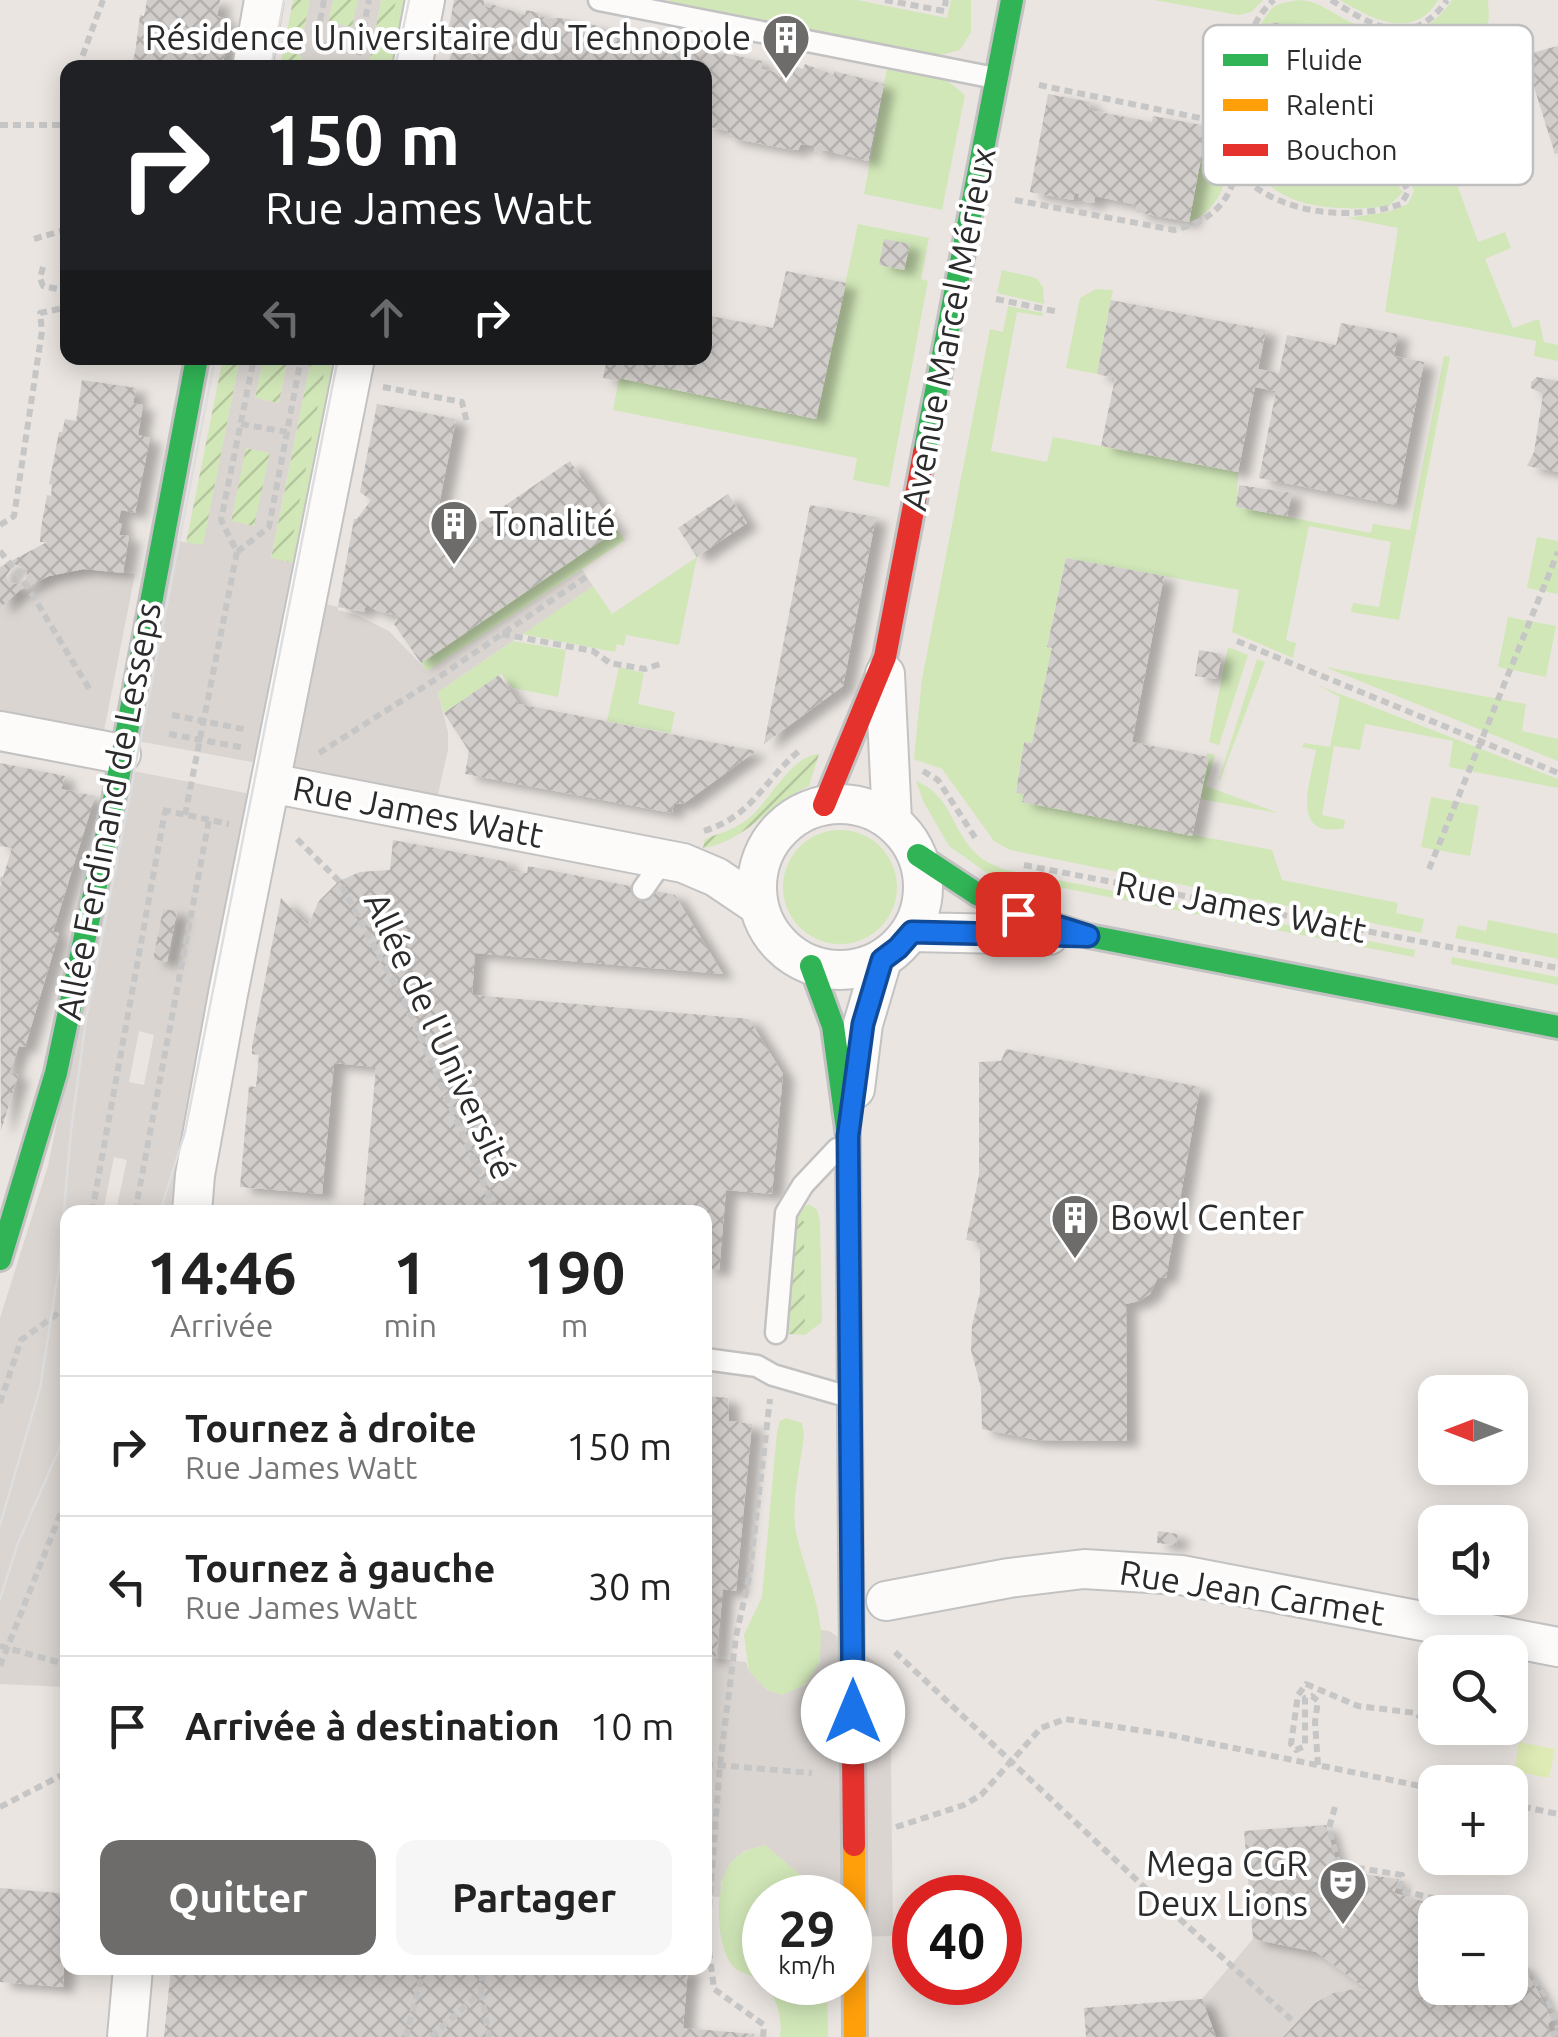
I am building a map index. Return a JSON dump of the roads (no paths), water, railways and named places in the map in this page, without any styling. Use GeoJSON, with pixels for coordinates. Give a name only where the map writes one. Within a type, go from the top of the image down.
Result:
{"type":"FeatureCollection","features":[{"type":"Feature","properties":{"kind":"street"},"geometry":{"type":"LineString","coordinates":[[253,60],[264,0]]}},
{"type":"Feature","properties":{"kind":"street"},"geometry":{"type":"LineString","coordinates":[[414,60],[425,0]]}},
{"type":"Feature","properties":{"kind":"street","name":"Avenue Marcel Mérieux"},"geometry":{"type":"LineString","coordinates":[[824,805],[884,657],[1012,0]]}},
{"type":"Feature","properties":{"kind":"street","name":"Allée Ferdinand de Lesseps"},"geometry":{"type":"LineString","coordinates":[[0,1259],[56,1073],[195,365]]}},
{"type":"Feature","properties":{"kind":"street"},"geometry":{"type":"LineString","coordinates":[[192,1205],[194,1175],[270,757],[364,371]]}},
{"type":"Feature","properties":{"kind":"street","name":"Avenue Marcel Mérieux"},"geometry":{"type":"LineString","coordinates":[[884,657],[892,821]]}},
{"type":"Feature","properties":{"kind":"street"},"geometry":{"type":"LineString","coordinates":[[0,730],[124,740]]}},
{"type":"Feature","properties":{"kind":"street","name":"Rue James Watt"},"geometry":{"type":"LineString","coordinates":[[270,757],[670,861],[716,877],[759,906]]}},
{"type":"Feature","properties":{"kind":"street"},"geometry":{"type":"LineString","coordinates":[[848,803],[871,809],[892,821],[918,855],[924,881],[922,907],[912,932],[882,960],[859,969],[834,971],[811,966],[792,956],[777,943],[759,906],[756,882],[772,838],[786,823],[824,805],[848,803]]}},
{"type":"Feature","properties":{"kind":"street","name":"Rue James Watt"},"geometry":{"type":"LineString","coordinates":[[670,861],[727,854],[772,838]]}},
{"type":"Feature","properties":{"kind":"street","name":"Rue James Watt"},"geometry":{"type":"LineString","coordinates":[[918,855],[977,894],[1018,914],[1088,936],[1558,1027]]}},
{"type":"Feature","properties":{"kind":"street","name":"Rue James Watt"},"geometry":{"type":"LineString","coordinates":[[912,932],[1088,936]]}},
{"type":"Feature","properties":{"kind":"street"},"geometry":{"type":"LineString","coordinates":[[848,1136],[863,1024],[882,960]]}},
{"type":"Feature","properties":{"kind":"street"},"geometry":{"type":"LineString","coordinates":[[811,966],[833,1026],[848,1136],[851,1397],[869,1608],[854,1776],[856,2037]]}},
{"type":"Feature","properties":{"kind":"street","name":"Rue Jean Carmet"},"geometry":{"type":"LineString","coordinates":[[869,1608],[1051,1572],[1127,1570],[1180,1575],[1558,1647]]}},
{"type":"Feature","properties":{"kind":"street"},"geometry":{"type":"LineString","coordinates":[[127,2037],[132,1975]]}},
{"type":"Feature","properties":{"kind":"lane"},"geometry":{"type":"LineString","coordinates":[[599,0],[997,78]]}},
{"type":"Feature","properties":{"kind":"lane"},"geometry":{"type":"LineString","coordinates":[[776,1334],[786,1213],[803,1185],[848,1136]]}},
{"type":"Feature","properties":{"kind":"lane"},"geometry":{"type":"LineString","coordinates":[[712,1361],[757,1366],[773,1375],[851,1397]]}},
{"type":"Feature","properties":{"kind":"tram line"},"geometry":{"type":"LineString","coordinates":[[273,60],[284,0]]}},
{"type":"Feature","properties":{"kind":"tram line"},"geometry":{"type":"LineString","coordinates":[[397,60],[409,0]]}},
{"type":"Feature","properties":{"kind":"tram line"},"geometry":{"type":"LineString","coordinates":[[64,1205],[86,1019],[214,365]]}},
{"type":"Feature","properties":{"kind":"tram line"},"geometry":{"type":"LineString","coordinates":[[162,1205],[185,1132],[337,365]]}},
{"type":"Feature","properties":{"kind":"tram line"},"geometry":{"type":"LineString","coordinates":[[0,1525],[40,1388],[60,1256]]}},
{"type":"Feature","properties":{"kind":"tram line"},"geometry":{"type":"LineString","coordinates":[[0,1599],[18,1543],[60,1447]]}},
{"type":"Feature","properties":{"kind":"place","name":"Résidence Universitaire du Technopole"},"geometry":{"type":"Point","coordinates":[786,80]}},
{"type":"Feature","properties":{"kind":"place","name":"Tonalité"},"geometry":{"type":"Point","coordinates":[454,566]}},
{"type":"Feature","properties":{"kind":"place","name":"Bowl Center"},"geometry":{"type":"Point","coordinates":[1075,1260]}},
{"type":"Feature","properties":{"kind":"place","name":"Mega CGR Deux Lions"},"geometry":{"type":"Point","coordinates":[1343,1926]}}]}
